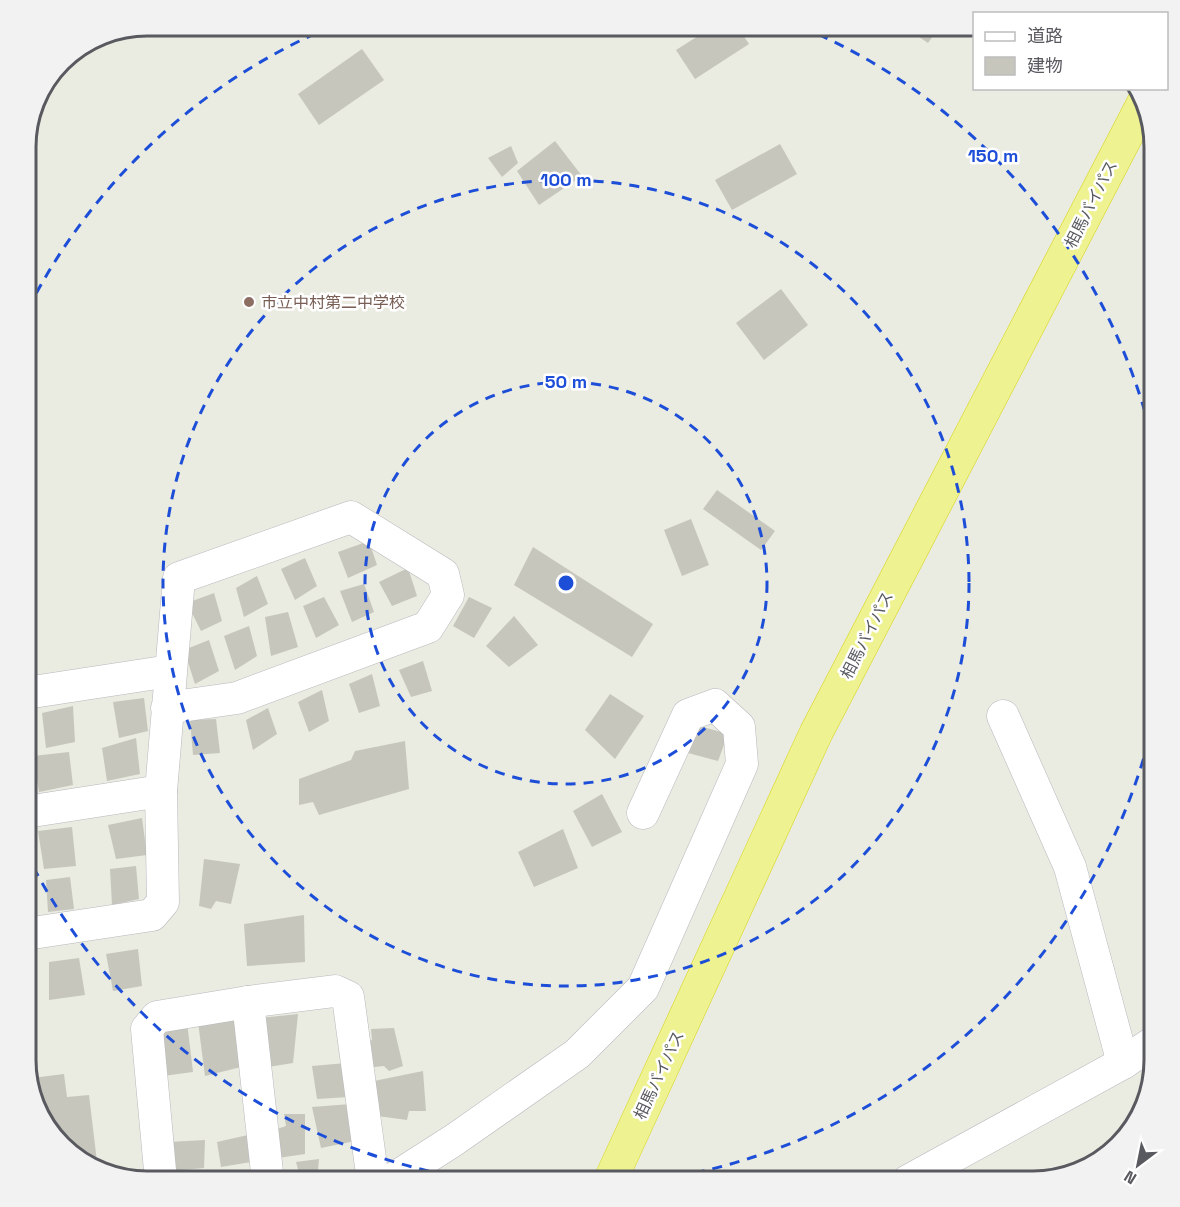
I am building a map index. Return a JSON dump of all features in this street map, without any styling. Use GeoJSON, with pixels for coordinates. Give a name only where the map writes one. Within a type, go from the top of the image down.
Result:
{"type":"FeatureCollection","features":[{"type":"Feature","properties":{"kind":"highway","name":"相馬バイパス"},"geometry":{"type":"LineString","coordinates":[[615,1171],[816,733],[1138,113]]}},
{"type":"Feature","properties":{"kind":"street"},"geometry":{"type":"LineString","coordinates":[[36,932],[152,915],[163,903],[161,791],[167,708],[170,671],[179,578],[351,517],[443,574],[448,595],[428,627],[237,698],[167,708]]}},
{"type":"Feature","properties":{"kind":"street"},"geometry":{"type":"LineString","coordinates":[[36,691],[170,671]]}},
{"type":"Feature","properties":{"kind":"street"},"geometry":{"type":"LineString","coordinates":[[407,1171],[577,1054],[643,988],[742,764],[739,727],[715,705],[688,715],[643,813]]}},
{"type":"Feature","properties":{"kind":"street"},"geometry":{"type":"LineString","coordinates":[[1003,716],[1070,867],[1123,1064]]}},
{"type":"Feature","properties":{"kind":"street"},"geometry":{"type":"LineString","coordinates":[[36,810],[161,791]]}},
{"type":"Feature","properties":{"kind":"street"},"geometry":{"type":"LineString","coordinates":[[160,1171],[147,1029],[157,1017],[335,991],[348,997],[372,1171]]}},
{"type":"Feature","properties":{"kind":"street"},"geometry":{"type":"LineString","coordinates":[[248,1002],[267,1171]]}},
{"type":"Feature","properties":{"kind":"street"},"geometry":{"type":"LineString","coordinates":[[928,1171],[1123,1064],[1144,1050]]}},
{"type":"Feature","properties":{"kind":"building"},"geometry":{"type":"Polygon","coordinates":[[[698,36],[744,36],[749,44],[695,79],[676,50],[698,36]]]}},
{"type":"Feature","properties":{"kind":"building"},"geometry":{"type":"Polygon","coordinates":[[[918,36],[933,36],[928,43],[918,36]]]}},
{"type":"Feature","properties":{"kind":"building"},"geometry":{"type":"Polygon","coordinates":[[[362,49],[384,80],[319,125],[298,94],[362,49]]]}},
{"type":"Feature","properties":{"kind":"building"},"geometry":{"type":"Polygon","coordinates":[[[555,141],[582,176],[539,205],[517,171],[555,141]]]}},
{"type":"Feature","properties":{"kind":"building"},"geometry":{"type":"Polygon","coordinates":[[[780,144],[797,174],[732,210],[715,180],[780,144]]]}},
{"type":"Feature","properties":{"kind":"building"},"geometry":{"type":"Polygon","coordinates":[[[511,146],[518,163],[502,177],[488,158],[511,146]]]}},
{"type":"Feature","properties":{"kind":"building"},"geometry":{"type":"Polygon","coordinates":[[[781,289],[808,325],[764,360],[736,323],[781,289]]]}},
{"type":"Feature","properties":{"kind":"building"},"geometry":{"type":"Polygon","coordinates":[[[717,490],[775,531],[761,550],[703,509],[717,490]]]}},
{"type":"Feature","properties":{"kind":"building"},"geometry":{"type":"Polygon","coordinates":[[[691,519],[709,565],[682,576],[664,530],[691,519]]]}},
{"type":"Feature","properties":{"kind":"building"},"geometry":{"type":"Polygon","coordinates":[[[369,541],[377,565],[348,578],[338,552],[369,541]]]}},
{"type":"Feature","properties":{"kind":"building"},"geometry":{"type":"Polygon","coordinates":[[[533,547],[653,624],[632,657],[514,585],[533,547]]]}},
{"type":"Feature","properties":{"kind":"building"},"geometry":{"type":"Polygon","coordinates":[[[305,558],[317,586],[295,600],[281,569],[305,558]]]}},
{"type":"Feature","properties":{"kind":"building"},"geometry":{"type":"Polygon","coordinates":[[[408,568],[417,596],[392,606],[379,582],[408,568]]]}},
{"type":"Feature","properties":{"kind":"building"},"geometry":{"type":"Polygon","coordinates":[[[257,576],[268,604],[244,617],[236,588],[257,576]]]}},
{"type":"Feature","properties":{"kind":"building"},"geometry":{"type":"Polygon","coordinates":[[[364,584],[374,612],[352,622],[340,591],[364,584]]]}},
{"type":"Feature","properties":{"kind":"building"},"geometry":{"type":"Polygon","coordinates":[[[214,593],[222,621],[201,631],[187,603],[214,593]]]}},
{"type":"Feature","properties":{"kind":"building"},"geometry":{"type":"Polygon","coordinates":[[[324,597],[339,625],[316,638],[303,606],[324,597]]]}},
{"type":"Feature","properties":{"kind":"building"},"geometry":{"type":"Polygon","coordinates":[[[469,597],[492,608],[474,638],[453,626],[469,597]]]}},
{"type":"Feature","properties":{"kind":"building"},"geometry":{"type":"Polygon","coordinates":[[[288,612],[298,647],[271,656],[265,617],[288,612]]]}},
{"type":"Feature","properties":{"kind":"building"},"geometry":{"type":"Polygon","coordinates":[[[514,616],[538,645],[509,667],[486,646],[514,616]]]}},
{"type":"Feature","properties":{"kind":"building"},"geometry":{"type":"Polygon","coordinates":[[[249,626],[257,656],[235,670],[224,636],[249,626]]]}},
{"type":"Feature","properties":{"kind":"building"},"geometry":{"type":"Polygon","coordinates":[[[209,640],[219,671],[195,684],[184,650],[209,640]]]}},
{"type":"Feature","properties":{"kind":"building"},"geometry":{"type":"Polygon","coordinates":[[[423,661],[432,691],[411,697],[399,670],[423,661]]]}},
{"type":"Feature","properties":{"kind":"building"},"geometry":{"type":"Polygon","coordinates":[[[372,674],[380,706],[359,713],[349,684],[372,674]]]}},
{"type":"Feature","properties":{"kind":"building"},"geometry":{"type":"Polygon","coordinates":[[[322,690],[329,721],[309,732],[298,702],[322,690]]]}},
{"type":"Feature","properties":{"kind":"building"},"geometry":{"type":"Polygon","coordinates":[[[610,694],[644,716],[615,759],[585,730],[610,694]]]}},
{"type":"Feature","properties":{"kind":"building"},"geometry":{"type":"Polygon","coordinates":[[[144,698],[148,731],[119,738],[113,702],[144,698]]]}},
{"type":"Feature","properties":{"kind":"building"},"geometry":{"type":"Polygon","coordinates":[[[73,706],[75,742],[46,748],[42,713],[73,706]]]}},
{"type":"Feature","properties":{"kind":"building"},"geometry":{"type":"Polygon","coordinates":[[[268,708],[277,734],[253,750],[246,720],[268,708]]]}},
{"type":"Feature","properties":{"kind":"building"},"geometry":{"type":"Polygon","coordinates":[[[216,719],[220,753],[193,755],[190,720],[216,719]]]}},
{"type":"Feature","properties":{"kind":"building"},"geometry":{"type":"Polygon","coordinates":[[[696,725],[728,734],[718,761],[688,753],[696,725]]]}},
{"type":"Feature","properties":{"kind":"building"},"geometry":{"type":"Polygon","coordinates":[[[136,738],[140,774],[107,781],[102,748],[136,738]]]}},
{"type":"Feature","properties":{"kind":"building"},"geometry":{"type":"Polygon","coordinates":[[[405,741],[409,789],[319,815],[313,802],[299,805],[299,779],[351,760],[355,751],[405,741]]]}},
{"type":"Feature","properties":{"kind":"building"},"geometry":{"type":"Polygon","coordinates":[[[69,752],[73,785],[39,792],[36,756],[69,752]]]}},
{"type":"Feature","properties":{"kind":"building"},"geometry":{"type":"Polygon","coordinates":[[[602,794],[622,832],[592,847],[573,811],[602,794]]]}},
{"type":"Feature","properties":{"kind":"building"},"geometry":{"type":"Polygon","coordinates":[[[142,818],[147,855],[116,859],[108,825],[142,818]]]}},
{"type":"Feature","properties":{"kind":"building"},"geometry":{"type":"Polygon","coordinates":[[[72,827],[76,866],[44,869],[38,831],[72,827]]]}},
{"type":"Feature","properties":{"kind":"building"},"geometry":{"type":"Polygon","coordinates":[[[563,829],[578,868],[534,887],[518,852],[563,829]]]}},
{"type":"Feature","properties":{"kind":"building"},"geometry":{"type":"Polygon","coordinates":[[[204,859],[240,864],[231,904],[216,901],[211,909],[199,906],[204,859]]]}},
{"type":"Feature","properties":{"kind":"building"},"geometry":{"type":"Polygon","coordinates":[[[136,866],[139,899],[112,905],[110,869],[136,866]]]}},
{"type":"Feature","properties":{"kind":"building"},"geometry":{"type":"Polygon","coordinates":[[[70,877],[74,909],[48,912],[46,880],[70,877]]]}},
{"type":"Feature","properties":{"kind":"building"},"geometry":{"type":"Polygon","coordinates":[[[304,915],[305,962],[247,966],[244,924],[304,915]]]}},
{"type":"Feature","properties":{"kind":"building"},"geometry":{"type":"Polygon","coordinates":[[[138,949],[142,986],[113,991],[106,954],[138,949]]]}},
{"type":"Feature","properties":{"kind":"building"},"geometry":{"type":"Polygon","coordinates":[[[79,958],[85,995],[49,1000],[49,962],[79,958]]]}},
{"type":"Feature","properties":{"kind":"building"},"geometry":{"type":"Polygon","coordinates":[[[298,1014],[293,1063],[268,1067],[260,1018],[298,1014]]]}},
{"type":"Feature","properties":{"kind":"building"},"geometry":{"type":"Polygon","coordinates":[[[238,1019],[241,1067],[205,1076],[198,1022],[238,1019]]]}},
{"type":"Feature","properties":{"kind":"building"},"geometry":{"type":"Polygon","coordinates":[[[187,1022],[193,1072],[163,1076],[155,1031],[187,1022]]]}},
{"type":"Feature","properties":{"kind":"building"},"geometry":{"type":"Polygon","coordinates":[[[394,1028],[403,1066],[389,1071],[384,1066],[366,1068],[363,1044],[372,1040],[371,1029],[394,1028]]]}},
{"type":"Feature","properties":{"kind":"building"},"geometry":{"type":"Polygon","coordinates":[[[346,1063],[349,1097],[317,1099],[312,1066],[346,1063]]]}},
{"type":"Feature","properties":{"kind":"building"},"geometry":{"type":"Polygon","coordinates":[[[423,1071],[426,1111],[409,1111],[407,1120],[370,1115],[369,1082],[423,1071]]]}},
{"type":"Feature","properties":{"kind":"building"},"geometry":{"type":"Polygon","coordinates":[[[64,1074],[67,1097],[89,1095],[97,1159],[74,1144],[55,1122],[47,1109],[37,1077],[64,1074]]]}},
{"type":"Feature","properties":{"kind":"building"},"geometry":{"type":"Polygon","coordinates":[[[351,1104],[355,1141],[321,1148],[312,1107],[351,1104]]]}},
{"type":"Feature","properties":{"kind":"building"},"geometry":{"type":"Polygon","coordinates":[[[284,1114],[305,1114],[305,1154],[278,1158],[271,1131],[286,1126],[284,1114]]]}},
{"type":"Feature","properties":{"kind":"building"},"geometry":{"type":"Polygon","coordinates":[[[248,1135],[251,1162],[221,1167],[217,1142],[248,1135]]]}},
{"type":"Feature","properties":{"kind":"building"},"geometry":{"type":"Polygon","coordinates":[[[205,1140],[204,1168],[171,1171],[169,1142],[205,1140]]]}},
{"type":"Feature","properties":{"kind":"building"},"geometry":{"type":"Polygon","coordinates":[[[319,1159],[318,1171],[298,1171],[296,1162],[319,1159]]]}},
{"type":"Feature","properties":{"kind":"place","name":"市立中村第二中学校"},"geometry":{"type":"Point","coordinates":[249,302]}}]}
